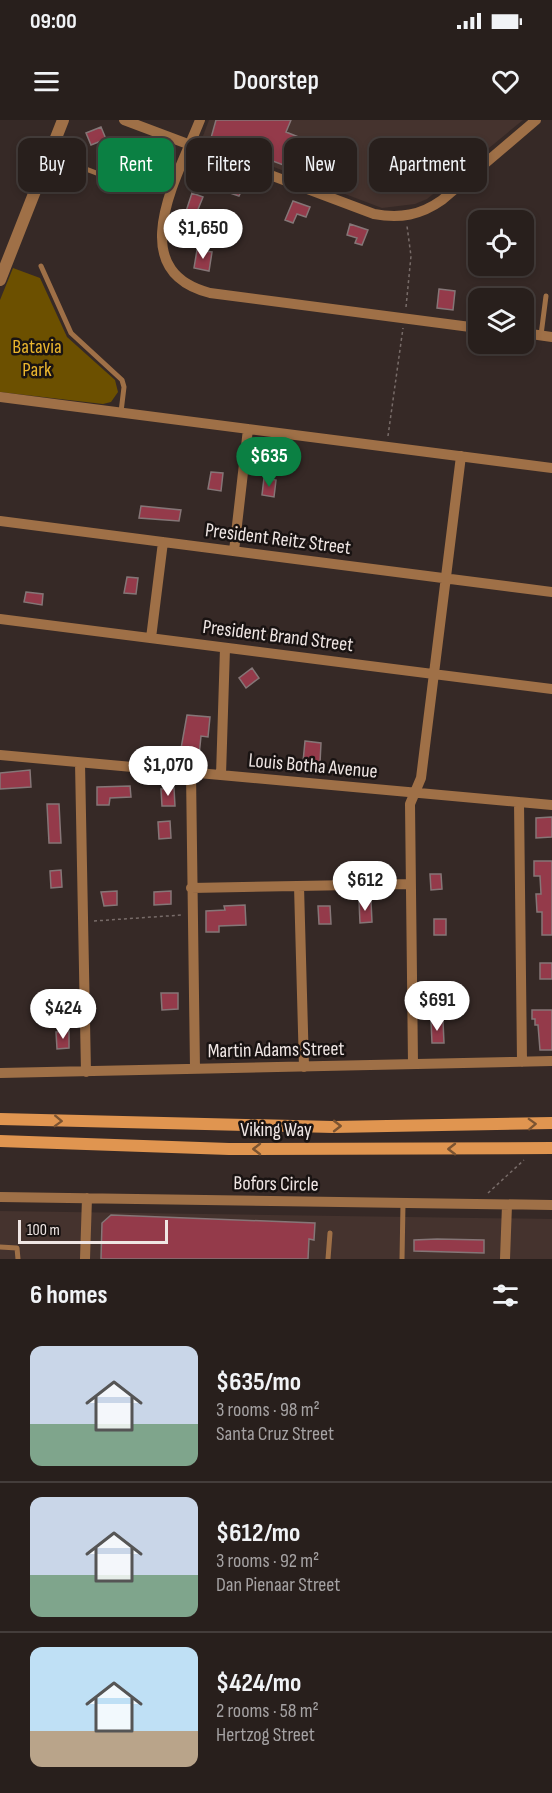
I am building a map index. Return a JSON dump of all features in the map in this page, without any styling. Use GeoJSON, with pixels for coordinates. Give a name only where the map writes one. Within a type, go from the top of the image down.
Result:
{"type":"FeatureCollection","features":[{"type":"Feature","properties":{"kind":"main road","name":"Viking Way"},"geometry":{"type":"LineString","coordinates":[[0,1119],[333,1127],[552,1123]]}},
{"type":"Feature","properties":{"kind":"main road","name":"Viking Way"},"geometry":{"type":"LineString","coordinates":[[0,1140],[229,1149],[552,1148]]}},
{"type":"Feature","properties":{"kind":"street"},"geometry":{"type":"LineString","coordinates":[[56,138],[63,120]]}},
{"type":"Feature","properties":{"kind":"street"},"geometry":{"type":"LineString","coordinates":[[124,120],[186,143]]}},
{"type":"Feature","properties":{"kind":"street"},"geometry":{"type":"LineString","coordinates":[[193,138],[200,120]]}},
{"type":"Feature","properties":{"kind":"street"},"geometry":{"type":"LineString","coordinates":[[272,176],[374,214],[396,217],[425,210],[442,200],[536,120]]}},
{"type":"Feature","properties":{"kind":"street"},"geometry":{"type":"LineString","coordinates":[[186,155],[163,213],[160,230],[162,247],[168,263],[186,283],[210,293],[468,327]]}},
{"type":"Feature","properties":{"kind":"street"},"geometry":{"type":"LineString","coordinates":[[0,280],[34,192]]}},
{"type":"Feature","properties":{"kind":"street"},"geometry":{"type":"LineString","coordinates":[[0,397],[552,468]]}},
{"type":"Feature","properties":{"kind":"street"},"geometry":{"type":"LineString","coordinates":[[234,551],[248,429]]}},
{"type":"Feature","properties":{"kind":"street"},"geometry":{"type":"LineString","coordinates":[[413,1064],[410,804],[416,793],[435,674],[461,456]]}},
{"type":"Feature","properties":{"kind":"street","name":"President Reitz Street"},"geometry":{"type":"LineString","coordinates":[[0,521],[552,592]]}},
{"type":"Feature","properties":{"kind":"street"},"geometry":{"type":"LineString","coordinates":[[151,638],[163,542]]}},
{"type":"Feature","properties":{"kind":"street","name":"President Brand Street"},"geometry":{"type":"LineString","coordinates":[[0,619],[552,689]]}},
{"type":"Feature","properties":{"kind":"street"},"geometry":{"type":"LineString","coordinates":[[221,775],[225,648]]}},
{"type":"Feature","properties":{"kind":"street","name":"Louis Botha Avenue"},"geometry":{"type":"LineString","coordinates":[[0,755],[552,805]]}},
{"type":"Feature","properties":{"kind":"street"},"geometry":{"type":"LineString","coordinates":[[80,763],[86,1072]]}},
{"type":"Feature","properties":{"kind":"street"},"geometry":{"type":"LineString","coordinates":[[191,773],[195,1069]]}},
{"type":"Feature","properties":{"kind":"street"},"geometry":{"type":"LineString","coordinates":[[519,802],[522,1062]]}},
{"type":"Feature","properties":{"kind":"street"},"geometry":{"type":"LineString","coordinates":[[191,888],[410,884]]}},
{"type":"Feature","properties":{"kind":"street"},"geometry":{"type":"LineString","coordinates":[[299,886],[304,1067]]}},
{"type":"Feature","properties":{"kind":"street","name":"Martin Adams Street"},"geometry":{"type":"LineString","coordinates":[[0,1073],[552,1061]]}},
{"type":"Feature","properties":{"kind":"street","name":"Bofors Circle"},"geometry":{"type":"LineString","coordinates":[[0,1197],[552,1205]]}},
{"type":"Feature","properties":{"kind":"street"},"geometry":{"type":"LineString","coordinates":[[85,1259],[87,1198]]}},
{"type":"Feature","properties":{"kind":"street"},"geometry":{"type":"LineString","coordinates":[[505,1259],[507,1205]]}},
{"type":"Feature","properties":{"kind":"lane"},"geometry":{"type":"LineString","coordinates":[[41,266],[71,333],[122,380],[124,387],[120,412]]}},
{"type":"Feature","properties":{"kind":"lane"},"geometry":{"type":"LineString","coordinates":[[546,296],[547,336]]}},
{"type":"Feature","properties":{"kind":"lane"},"geometry":{"type":"LineString","coordinates":[[402,1259],[403,1204]]}},
{"type":"Feature","properties":{"kind":"lane"},"geometry":{"type":"LineString","coordinates":[[328,1259],[330,1233]]}},
{"type":"Feature","properties":{"kind":"lane"},"geometry":{"type":"LineString","coordinates":[[0,1246],[16,1248],[18,1259]]}},
{"type":"Feature","properties":{"kind":"path"},"geometry":{"type":"LineString","coordinates":[[405,313],[411,256],[406,222]]}},
{"type":"Feature","properties":{"kind":"path"},"geometry":{"type":"LineString","coordinates":[[387,440],[404,324]]}},
{"type":"Feature","properties":{"kind":"path"},"geometry":{"type":"LineString","coordinates":[[83,921],[192,914]]}},
{"type":"Feature","properties":{"kind":"path"},"geometry":{"type":"LineString","coordinates":[[485,1196],[526,1158]]}},
{"type":"Feature","properties":{"kind":"shaded area"},"geometry":{"type":"Polygon","coordinates":[[[209,120],[523,120],[487,150],[487,138],[369,138],[369,192],[436,192],[415,204],[382,208],[340,192],[357,192],[357,138],[284,138],[284,171],[272,166],[272,138],[204,138],[209,120]]]}},
{"type":"Feature","properties":{"kind":"shaded area"},"geometry":{"type":"Polygon","coordinates":[[[0,1211],[552,1219],[552,1259],[0,1259],[0,1211]]]}},
{"type":"Feature","properties":{"kind":"green space","name":"Batavia Park"},"geometry":{"type":"Polygon","coordinates":[[[13,268],[40,278],[67,337],[115,380],[118,392],[111,402],[103,404],[0,392],[0,300],[13,268]]]}},
{"type":"Feature","properties":{"kind":"building"},"geometry":{"type":"Polygon","coordinates":[[[216,120],[291,120],[286,132],[301,138],[284,138],[284,165],[272,161],[272,138],[211,138],[216,120]]]}},
{"type":"Feature","properties":{"kind":"building"},"geometry":{"type":"Polygon","coordinates":[[[101,127],[106,138],[98,138],[98,142],[91,145],[86,133],[101,127]]]}},
{"type":"Feature","properties":{"kind":"building"},"geometry":{"type":"Polygon","coordinates":[[[227,192],[241,192],[239,196],[227,192]]]}},
{"type":"Feature","properties":{"kind":"building"},"geometry":{"type":"Polygon","coordinates":[[[192,193],[203,197],[192,224],[199,226],[194,241],[178,236],[192,193]]]}},
{"type":"Feature","properties":{"kind":"building"},"geometry":{"type":"Polygon","coordinates":[[[293,201],[310,207],[306,217],[297,214],[293,223],[285,220],[293,201]]]}},
{"type":"Feature","properties":{"kind":"building"},"geometry":{"type":"Polygon","coordinates":[[[350,224],[368,230],[362,245],[355,243],[357,238],[347,235],[350,224]]]}},
{"type":"Feature","properties":{"kind":"building"},"geometry":{"type":"Polygon","coordinates":[[[197,250],[212,252],[209,271],[194,268],[197,250]]]}},
{"type":"Feature","properties":{"kind":"building"},"geometry":{"type":"Polygon","coordinates":[[[439,289],[455,291],[453,310],[437,308],[439,289]]]}},
{"type":"Feature","properties":{"kind":"building"},"geometry":{"type":"Polygon","coordinates":[[[211,472],[223,473],[221,491],[208,489],[211,472]]]}},
{"type":"Feature","properties":{"kind":"building"},"geometry":{"type":"Polygon","coordinates":[[[264,478],[276,480],[274,497],[262,495],[264,478]]]}},
{"type":"Feature","properties":{"kind":"building"},"geometry":{"type":"Polygon","coordinates":[[[141,506],[181,510],[179,521],[139,518],[141,506]]]}},
{"type":"Feature","properties":{"kind":"building"},"geometry":{"type":"Polygon","coordinates":[[[127,577],[138,578],[136,594],[124,593],[127,577]]]}},
{"type":"Feature","properties":{"kind":"building"},"geometry":{"type":"Polygon","coordinates":[[[26,592],[43,594],[42,605],[24,602],[26,592]]]}},
{"type":"Feature","properties":{"kind":"building"},"geometry":{"type":"Polygon","coordinates":[[[252,668],[259,678],[246,688],[239,678],[252,668]]]}},
{"type":"Feature","properties":{"kind":"building"},"geometry":{"type":"Polygon","coordinates":[[[187,715],[210,717],[208,737],[201,736],[199,756],[180,754],[187,715]]]}},
{"type":"Feature","properties":{"kind":"building"},"geometry":{"type":"Polygon","coordinates":[[[305,741],[321,743],[320,763],[303,762],[305,741]]]}},
{"type":"Feature","properties":{"kind":"building"},"geometry":{"type":"Polygon","coordinates":[[[30,770],[31,787],[0,789],[0,773],[30,770]]]}},
{"type":"Feature","properties":{"kind":"building"},"geometry":{"type":"Polygon","coordinates":[[[130,786],[131,797],[110,798],[109,805],[97,805],[97,787],[130,786]]]}},
{"type":"Feature","properties":{"kind":"building"},"geometry":{"type":"Polygon","coordinates":[[[174,788],[175,806],[162,806],[161,789],[174,788]]]}},
{"type":"Feature","properties":{"kind":"building"},"geometry":{"type":"Polygon","coordinates":[[[47,804],[59,804],[61,843],[49,843],[47,804]]]}},
{"type":"Feature","properties":{"kind":"building"},"geometry":{"type":"Polygon","coordinates":[[[552,817],[552,837],[536,838],[536,818],[552,817]]]}},
{"type":"Feature","properties":{"kind":"building"},"geometry":{"type":"Polygon","coordinates":[[[170,821],[171,838],[159,839],[158,822],[170,821]]]}},
{"type":"Feature","properties":{"kind":"building"},"geometry":{"type":"Polygon","coordinates":[[[534,861],[552,861],[552,935],[542,935],[542,912],[537,912],[536,894],[541,894],[540,876],[534,876],[534,861]]]}},
{"type":"Feature","properties":{"kind":"building"},"geometry":{"type":"Polygon","coordinates":[[[61,870],[62,887],[51,888],[50,871],[61,870]]]}},
{"type":"Feature","properties":{"kind":"building"},"geometry":{"type":"Polygon","coordinates":[[[430,874],[441,874],[442,889],[431,890],[430,874]]]}},
{"type":"Feature","properties":{"kind":"building"},"geometry":{"type":"Polygon","coordinates":[[[117,891],[117,905],[104,906],[101,892],[117,891]]]}},
{"type":"Feature","properties":{"kind":"building"},"geometry":{"type":"Polygon","coordinates":[[[171,891],[171,904],[154,905],[154,892],[171,891]]]}},
{"type":"Feature","properties":{"kind":"building"},"geometry":{"type":"Polygon","coordinates":[[[359,901],[371,901],[372,922],[360,923],[359,901]]]}},
{"type":"Feature","properties":{"kind":"building"},"geometry":{"type":"Polygon","coordinates":[[[245,905],[246,925],[219,926],[219,932],[206,932],[206,911],[225,910],[224,906],[245,905]]]}},
{"type":"Feature","properties":{"kind":"building"},"geometry":{"type":"Polygon","coordinates":[[[318,906],[330,906],[331,924],[319,924],[318,906]]]}},
{"type":"Feature","properties":{"kind":"building"},"geometry":{"type":"Polygon","coordinates":[[[434,919],[446,919],[446,935],[434,935],[434,919]]]}},
{"type":"Feature","properties":{"kind":"building"},"geometry":{"type":"Polygon","coordinates":[[[540,963],[552,963],[552,979],[540,979],[540,963]]]}},
{"type":"Feature","properties":{"kind":"building"},"geometry":{"type":"Polygon","coordinates":[[[433,988],[443,988],[443,1004],[433,1004],[433,988]]]}},
{"type":"Feature","properties":{"kind":"building"},"geometry":{"type":"Polygon","coordinates":[[[161,993],[178,993],[178,1009],[162,1010],[161,993]]]}},
{"type":"Feature","properties":{"kind":"building"},"geometry":{"type":"Polygon","coordinates":[[[532,1010],[552,1010],[552,1050],[540,1050],[538,1025],[535,1025],[535,1019],[532,1019],[532,1010]]]}},
{"type":"Feature","properties":{"kind":"building"},"geometry":{"type":"Polygon","coordinates":[[[431,1021],[443,1021],[444,1043],[432,1043],[431,1021]]]}},
{"type":"Feature","properties":{"kind":"building"},"geometry":{"type":"Polygon","coordinates":[[[69,1031],[69,1048],[57,1049],[56,1032],[69,1031]]]}},
{"type":"Feature","properties":{"kind":"building"},"geometry":{"type":"Polygon","coordinates":[[[111,1215],[315,1223],[314,1240],[309,1239],[308,1259],[101,1259],[102,1223],[111,1215]]]}},
{"type":"Feature","properties":{"kind":"building"},"geometry":{"type":"Polygon","coordinates":[[[414,1240],[484,1240],[484,1253],[414,1251],[414,1240]]]}}]}
